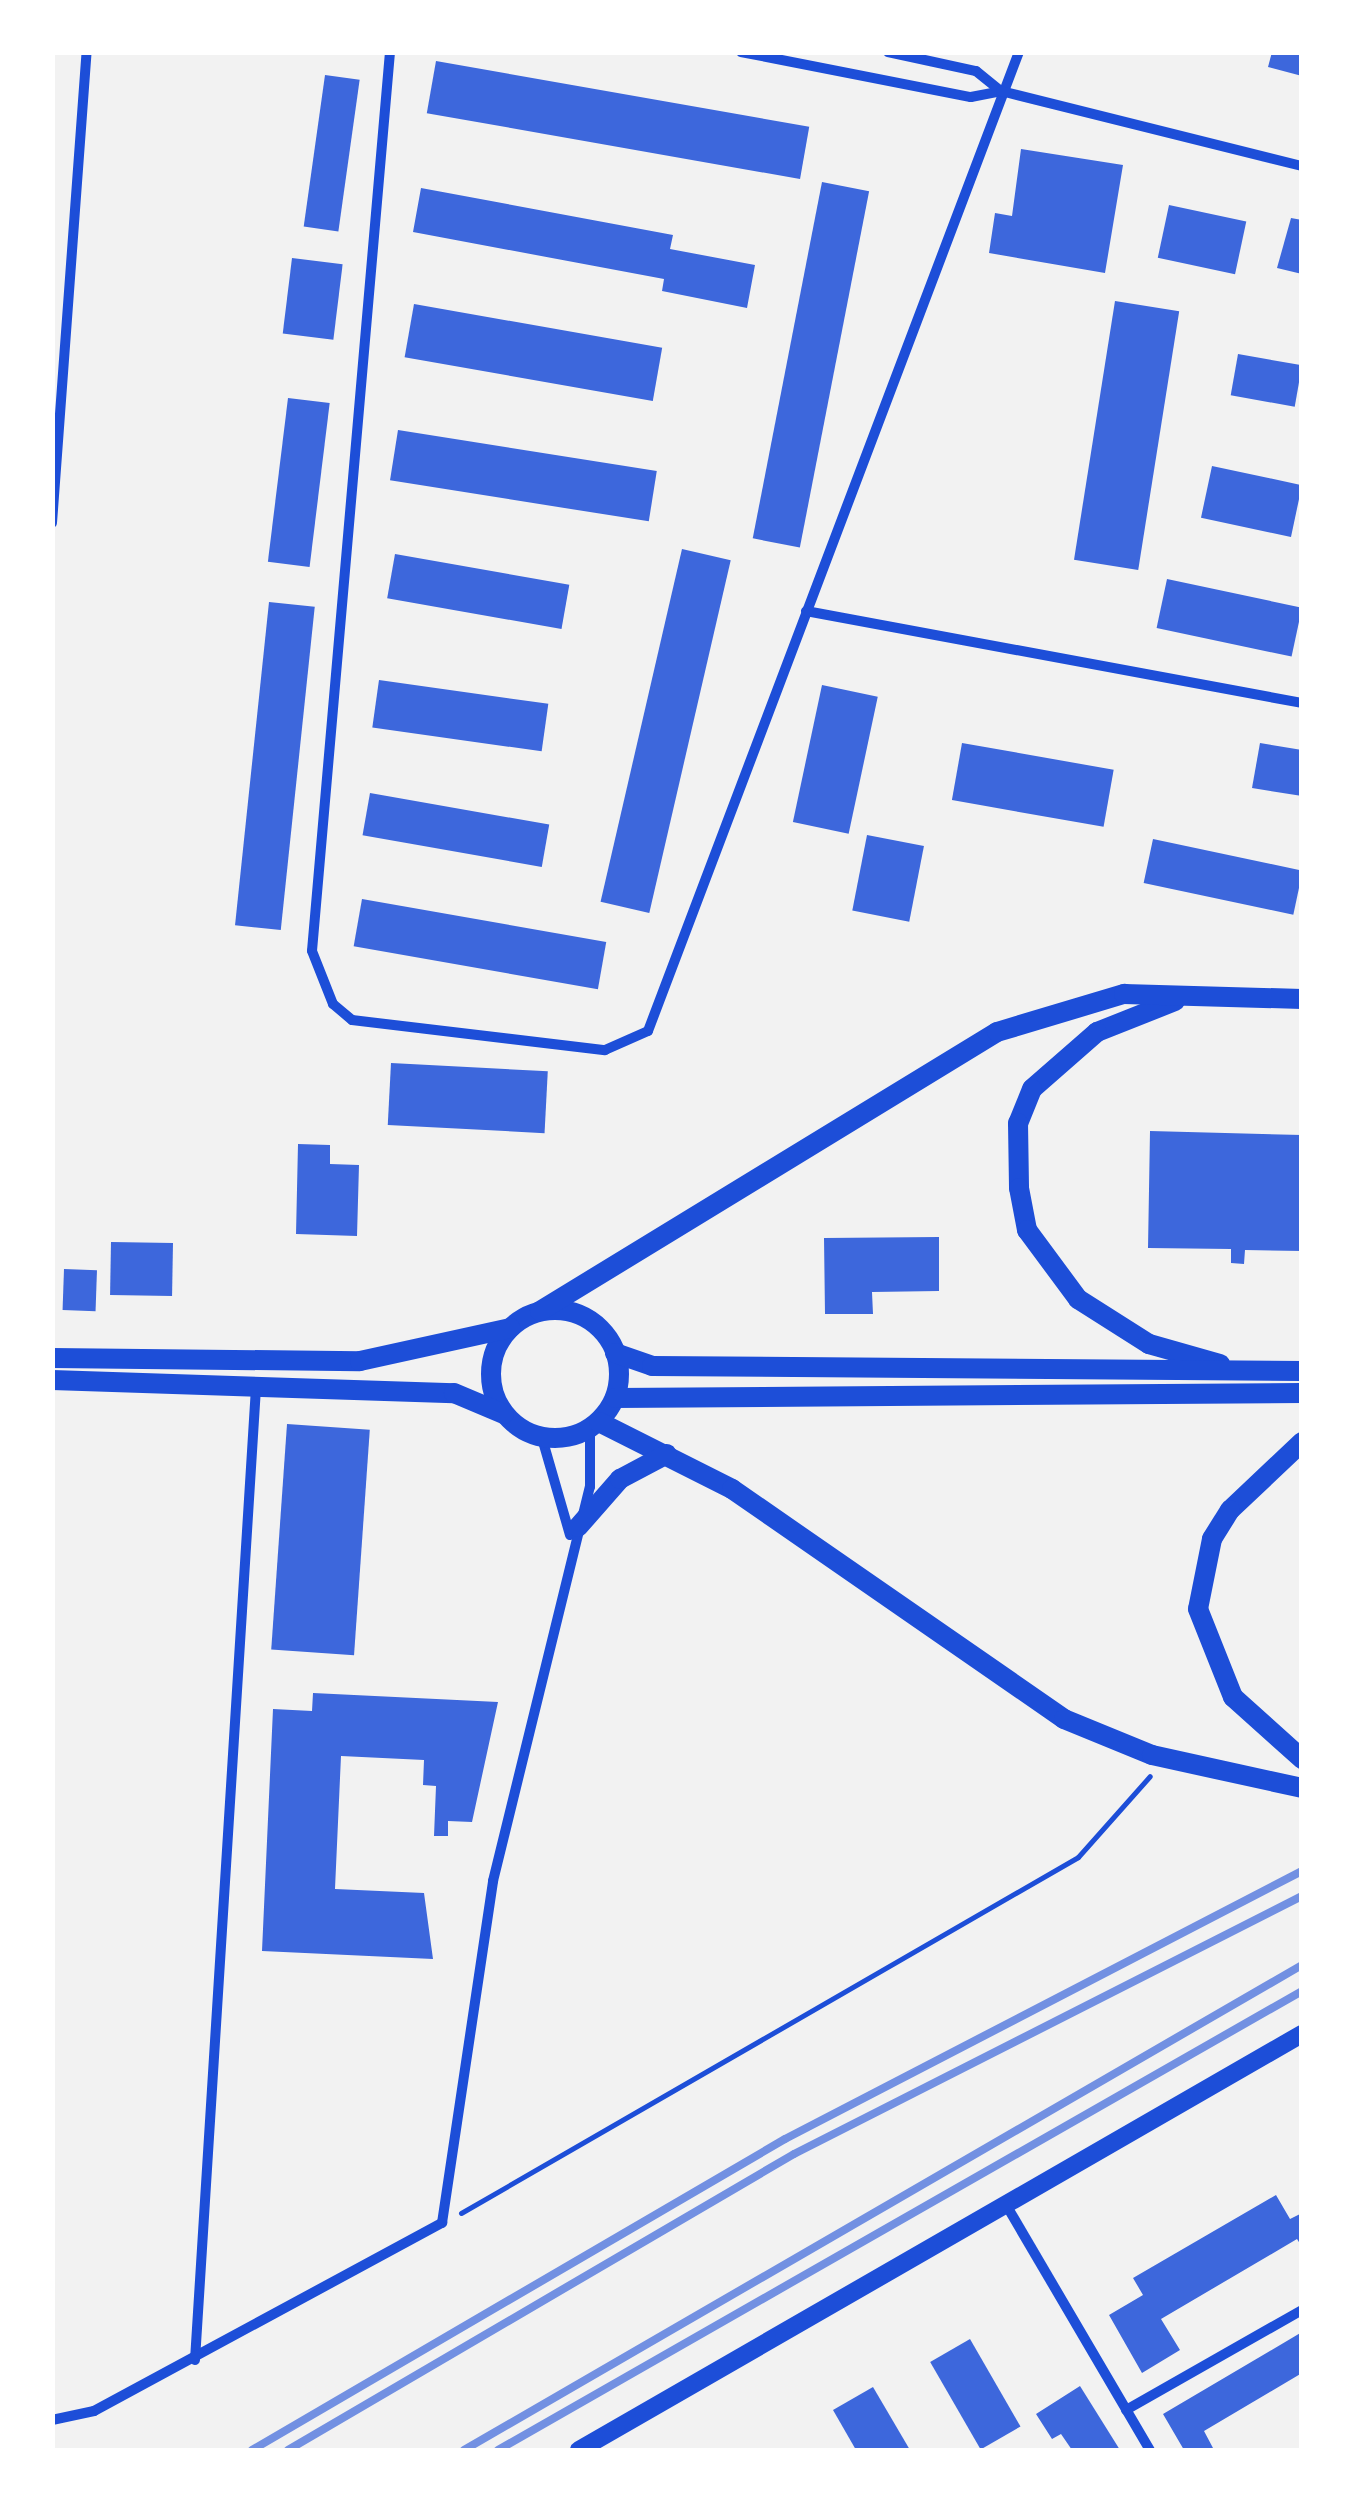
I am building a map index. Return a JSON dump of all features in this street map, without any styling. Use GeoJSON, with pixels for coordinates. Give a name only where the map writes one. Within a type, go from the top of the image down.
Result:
{"type":"FeatureCollection","features":[{"type":"Feature","properties":{"kind":"main road"},"geometry":{"type":"LineString","coordinates":[[52,1358],[360,1361],[510,1328],[997,1032],[1124,994],[1213,992],[1302,999]]}},
{"type":"Feature","properties":{"kind":"main road"},"geometry":{"type":"LineString","coordinates":[[1213,992],[1134,1012],[1061,1058],[1022,1109],[1016,1157],[1027,1230],[1078,1299],[1149,1344],[1246,1371]]}},
{"type":"Feature","properties":{"kind":"main road"},"geometry":{"type":"LineString","coordinates":[[540,1312],[594,1323],[616,1353],[652,1366],[1302,1371]]}},
{"type":"Feature","properties":{"kind":"main road"},"geometry":{"type":"LineString","coordinates":[[504,1414],[491,1370],[510,1328]]}},
{"type":"Feature","properties":{"kind":"main road"},"geometry":{"type":"LineString","coordinates":[[594,1425],[615,1398],[616,1353]]}},
{"type":"Feature","properties":{"kind":"main road"},"geometry":{"type":"LineString","coordinates":[[52,1380],[454,1393],[504,1414],[542,1438],[594,1425],[667,1454],[758,1507],[1029,1701],[1152,1755],[1302,1788]]}},
{"type":"Feature","properties":{"kind":"main road"},"geometry":{"type":"LineString","coordinates":[[615,1398],[1302,1393]]}},
{"type":"Feature","properties":{"kind":"main road"},"geometry":{"type":"LineString","coordinates":[[1239,1776],[1299,1759],[1218,1675],[1198,1609],[1212,1539],[1230,1510],[1302,1442]]}},
{"type":"Feature","properties":{"kind":"main road"},"geometry":{"type":"LineString","coordinates":[[574,1537],[620,1479],[667,1454]]}},
{"type":"Feature","properties":{"kind":"street"},"geometry":{"type":"LineString","coordinates":[[52,524],[87,52]]}},
{"type":"Feature","properties":{"kind":"street"},"geometry":{"type":"LineString","coordinates":[[390,52],[312,951],[333,1004],[352,1020],[605,1050],[648,1031],[1001,91],[1019,52]]}},
{"type":"Feature","properties":{"kind":"street"},"geometry":{"type":"LineString","coordinates":[[741,52],[971,97],[1001,91]]}},
{"type":"Feature","properties":{"kind":"street"},"geometry":{"type":"LineString","coordinates":[[888,52],[976,71],[1001,91],[1302,166]]}},
{"type":"Feature","properties":{"kind":"street"},"geometry":{"type":"LineString","coordinates":[[806,611],[1302,704]]}},
{"type":"Feature","properties":{"kind":"street"},"geometry":{"type":"LineString","coordinates":[[195,2360],[256,1384]]}},
{"type":"Feature","properties":{"kind":"street"},"geometry":{"type":"LineString","coordinates":[[52,2420],[94,2411],[442,2224],[493,1881],[574,1537],[590,1487],[594,1425]]}},
{"type":"Feature","properties":{"kind":"street"},"geometry":{"type":"LineString","coordinates":[[542,1438],[574,1537]]}},
{"type":"Feature","properties":{"kind":"street"},"geometry":{"type":"LineString","coordinates":[[579,2450],[1302,2034]]}},
{"type":"Feature","properties":{"kind":"street"},"geometry":{"type":"LineString","coordinates":[[1005,2203],[1150,2450]]}},
{"type":"Feature","properties":{"kind":"street"},"geometry":{"type":"LineString","coordinates":[[1126,2410],[1302,2310]]}},
{"type":"Feature","properties":{"kind":"path"},"geometry":{"type":"LineString","coordinates":[[458,2214],[1078,1857],[1149,1785],[1152,1755]]}},
{"type":"Feature","properties":{"kind":"building"},"geometry":{"type":"Polygon","coordinates":[[[1272,52],[1302,52],[1302,76],[1268,67],[1272,52]]]}},
{"type":"Feature","properties":{"kind":"building"},"geometry":{"type":"Polygon","coordinates":[[[436,61],[809,127],[800,179],[427,113],[436,61]]]}},
{"type":"Feature","properties":{"kind":"building"},"geometry":{"type":"Polygon","coordinates":[[[325,75],[360,80],[338,231],[304,227],[325,75]]]}},
{"type":"Feature","properties":{"kind":"building"},"geometry":{"type":"Polygon","coordinates":[[[1021,149],[1123,165],[1105,273],[989,253],[995,213],[1012,216],[1021,149]]]}},
{"type":"Feature","properties":{"kind":"building"},"geometry":{"type":"Polygon","coordinates":[[[822,182],[869,191],[800,547],[753,538],[822,182]]]}},
{"type":"Feature","properties":{"kind":"building"},"geometry":{"type":"Polygon","coordinates":[[[421,188],[673,235],[670,249],[755,265],[747,308],[662,291],[664,279],[413,232],[421,188]]]}},
{"type":"Feature","properties":{"kind":"building"},"geometry":{"type":"Polygon","coordinates":[[[1169,205],[1246,221],[1235,274],[1158,258],[1169,205]]]}},
{"type":"Feature","properties":{"kind":"building"},"geometry":{"type":"Polygon","coordinates":[[[1291,218],[1302,220],[1302,274],[1277,268],[1291,218]]]}},
{"type":"Feature","properties":{"kind":"building"},"geometry":{"type":"Polygon","coordinates":[[[292,258],[343,264],[333,340],[283,333],[292,258]]]}},
{"type":"Feature","properties":{"kind":"building"},"geometry":{"type":"Polygon","coordinates":[[[1115,301],[1179,311],[1138,570],[1074,560],[1115,301]]]}},
{"type":"Feature","properties":{"kind":"building"},"geometry":{"type":"Polygon","coordinates":[[[414,304],[662,348],[653,401],[405,357],[414,304]]]}},
{"type":"Feature","properties":{"kind":"building"},"geometry":{"type":"Polygon","coordinates":[[[1238,354],[1302,365],[1295,407],[1231,395],[1238,354]]]}},
{"type":"Feature","properties":{"kind":"building"},"geometry":{"type":"Polygon","coordinates":[[[288,398],[330,403],[310,567],[268,562],[288,398]]]}},
{"type":"Feature","properties":{"kind":"building"},"geometry":{"type":"Polygon","coordinates":[[[398,430],[657,471],[649,521],[390,480],[398,430]]]}},
{"type":"Feature","properties":{"kind":"building"},"geometry":{"type":"Polygon","coordinates":[[[1212,466],[1302,485],[1291,537],[1201,518],[1212,466]]]}},
{"type":"Feature","properties":{"kind":"building"},"geometry":{"type":"Polygon","coordinates":[[[682,549],[731,560],[649,913],[601,902],[682,549]]]}},
{"type":"Feature","properties":{"kind":"building"},"geometry":{"type":"Polygon","coordinates":[[[395,554],[569,585],[561,629],[387,598],[395,554]]]}},
{"type":"Feature","properties":{"kind":"building"},"geometry":{"type":"Polygon","coordinates":[[[1167,579],[1302,608],[1292,657],[1157,628],[1167,579]]]}},
{"type":"Feature","properties":{"kind":"building"},"geometry":{"type":"Polygon","coordinates":[[[269,602],[315,607],[281,930],[235,925],[269,602]]]}},
{"type":"Feature","properties":{"kind":"building"},"geometry":{"type":"Polygon","coordinates":[[[379,680],[548,704],[542,751],[372,728],[379,680]]]}},
{"type":"Feature","properties":{"kind":"building"},"geometry":{"type":"Polygon","coordinates":[[[822,685],[878,697],[849,834],[793,822],[822,685]]]}},
{"type":"Feature","properties":{"kind":"building"},"geometry":{"type":"Polygon","coordinates":[[[962,743],[1114,770],[1104,827],[952,800],[962,743]]]}},
{"type":"Feature","properties":{"kind":"building"},"geometry":{"type":"Polygon","coordinates":[[[1260,743],[1302,750],[1302,796],[1252,788],[1260,743]]]}},
{"type":"Feature","properties":{"kind":"building"},"geometry":{"type":"Polygon","coordinates":[[[370,793],[549,825],[542,867],[363,835],[370,793]]]}},
{"type":"Feature","properties":{"kind":"building"},"geometry":{"type":"Polygon","coordinates":[[[867,835],[924,846],[909,922],[852,911],[867,835]]]}},
{"type":"Feature","properties":{"kind":"building"},"geometry":{"type":"Polygon","coordinates":[[[1153,839],[1302,871],[1293,915],[1144,883],[1153,839]]]}},
{"type":"Feature","properties":{"kind":"building"},"geometry":{"type":"Polygon","coordinates":[[[362,899],[606,942],[598,989],[354,946],[362,899]]]}},
{"type":"Feature","properties":{"kind":"building"},"geometry":{"type":"Polygon","coordinates":[[[391,1063],[548,1071],[545,1133],[388,1125],[391,1063]]]}},
{"type":"Feature","properties":{"kind":"building"},"geometry":{"type":"Polygon","coordinates":[[[1150,1131],[1302,1135],[1302,1251],[1245,1250],[1244,1264],[1231,1263],[1231,1249],[1148,1248],[1150,1131]]]}},
{"type":"Feature","properties":{"kind":"building"},"geometry":{"type":"Polygon","coordinates":[[[298,1144],[330,1145],[330,1164],[359,1165],[357,1236],[296,1234],[298,1144]]]}},
{"type":"Feature","properties":{"kind":"building"},"geometry":{"type":"Polygon","coordinates":[[[939,1237],[939,1291],[872,1292],[873,1314],[825,1314],[824,1238],[939,1237]]]}},
{"type":"Feature","properties":{"kind":"building"},"geometry":{"type":"Polygon","coordinates":[[[111,1242],[173,1243],[172,1296],[110,1295],[111,1242]]]}},
{"type":"Feature","properties":{"kind":"building"},"geometry":{"type":"Polygon","coordinates":[[[64,1269],[97,1270],[96,1311],[63,1310],[64,1269]]]}},
{"type":"Feature","properties":{"kind":"building"},"geometry":{"type":"Polygon","coordinates":[[[287,1424],[370,1430],[354,1655],[271,1649],[287,1424]]]}},
{"type":"Feature","properties":{"kind":"building"},"geometry":{"type":"Polygon","coordinates":[[[313,1693],[498,1702],[472,1822],[448,1821],[448,1836],[434,1836],[436,1786],[423,1785],[424,1760],[341,1756],[335,1889],[424,1893],[433,1959],[262,1951],[273,1709],[312,1711],[313,1693]]]}},
{"type":"Feature","properties":{"kind":"building"},"geometry":{"type":"Polygon","coordinates":[[[1276,2195],[1290,2219],[1302,2213],[1302,2247],[1297,2239],[1161,2319],[1180,2350],[1142,2373],[1109,2315],[1143,2295],[1133,2278],[1276,2195]]]}},
{"type":"Feature","properties":{"kind":"building"},"geometry":{"type":"Polygon","coordinates":[[[1302,2332],[1302,2373],[1204,2431],[1213,2448],[1184,2450],[1163,2414],[1302,2332]]]}},
{"type":"Feature","properties":{"kind":"building"},"geometry":{"type":"Polygon","coordinates":[[[970,2339],[1020,2426],[981,2449],[930,2362],[970,2339]]]}},
{"type":"Feature","properties":{"kind":"building"},"geometry":{"type":"Polygon","coordinates":[[[1080,2386],[1120,2450],[1072,2450],[1061,2434],[1052,2439],[1036,2414],[1080,2386]]]}},
{"type":"Feature","properties":{"kind":"building"},"geometry":{"type":"Polygon","coordinates":[[[873,2387],[910,2450],[856,2450],[833,2410],[873,2387]]]}},
{"type":"Feature","properties":{"kind":"railway"},"geometry":{"type":"LineString","coordinates":[[252,2450],[785,2139],[1302,1871]]}},
{"type":"Feature","properties":{"kind":"railway"},"geometry":{"type":"LineString","coordinates":[[288,2450],[794,2154],[1302,1896]]}},
{"type":"Feature","properties":{"kind":"railway"},"geometry":{"type":"LineString","coordinates":[[464,2450],[1302,1965]]}},
{"type":"Feature","properties":{"kind":"railway"},"geometry":{"type":"LineString","coordinates":[[498,2450],[1302,1991]]}}]}
